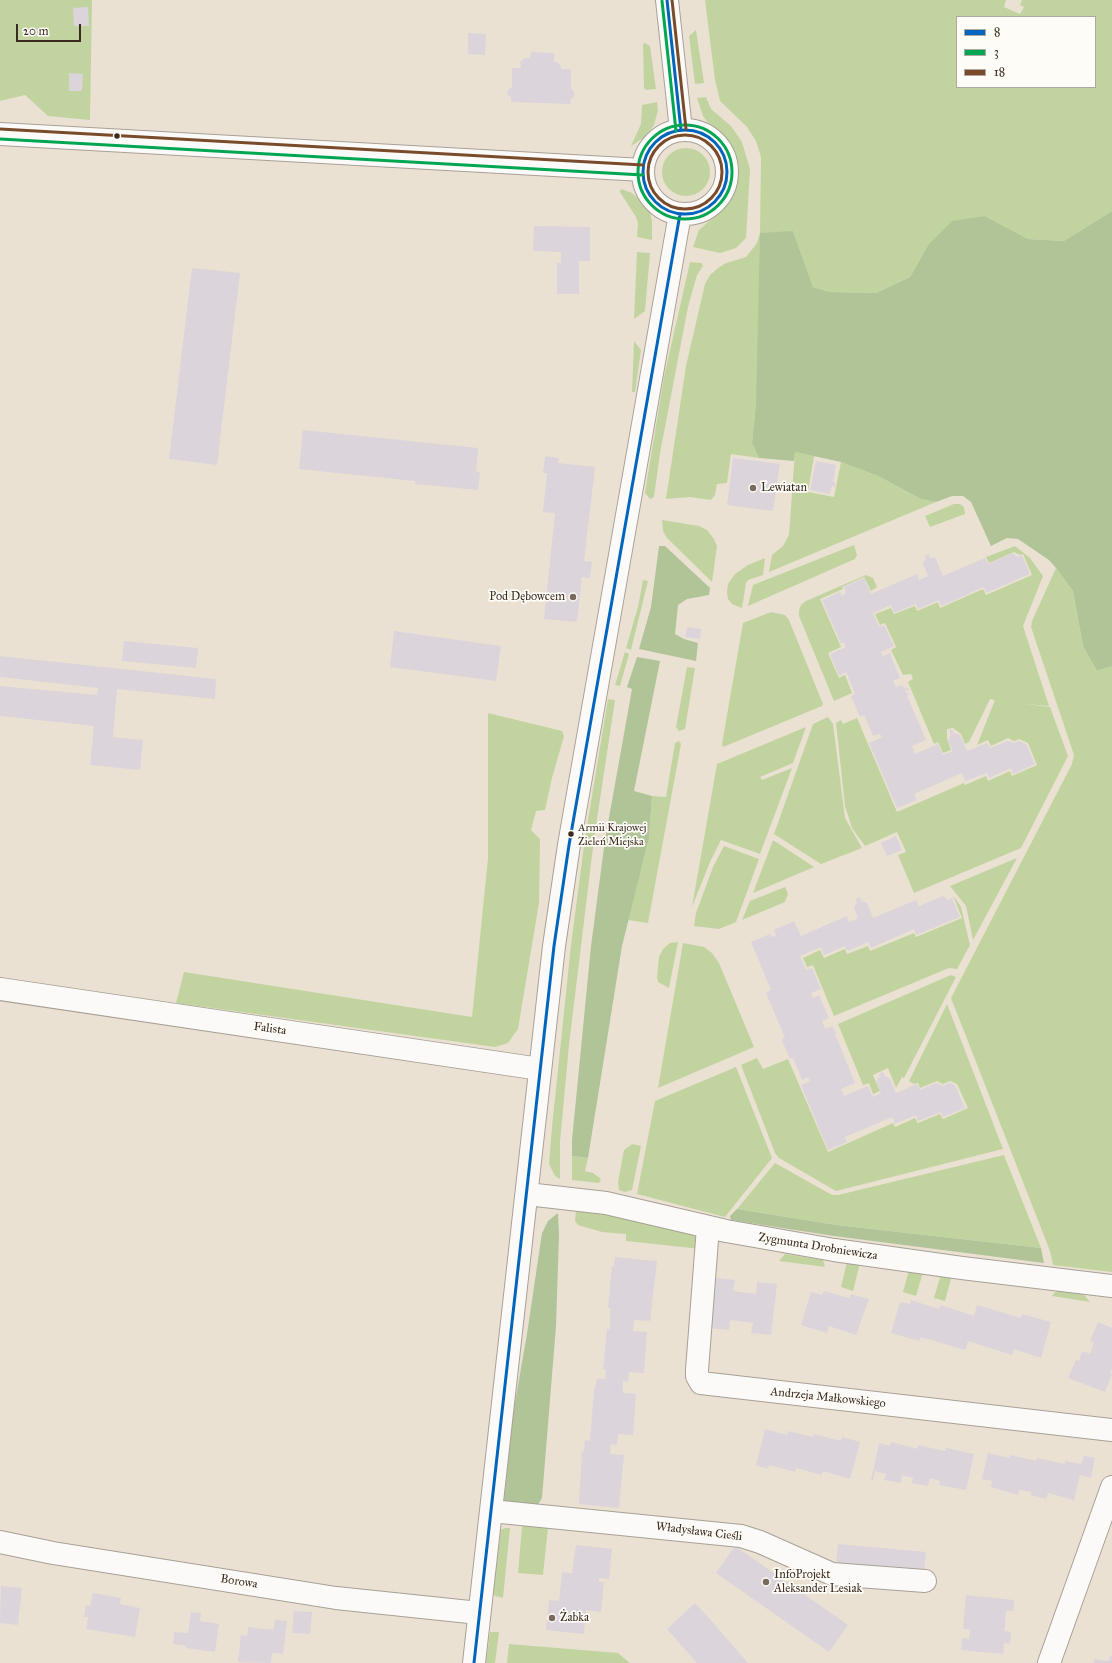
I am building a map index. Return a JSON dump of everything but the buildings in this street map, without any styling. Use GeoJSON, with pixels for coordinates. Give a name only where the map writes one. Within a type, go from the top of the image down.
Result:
{"type":"FeatureCollection","features":[{"type":"Feature","properties":{"kind":"street"},"geometry":{"type":"LineString","coordinates":[[667,0],[681,130]]}},
{"type":"Feature","properties":{"kind":"street"},"geometry":{"type":"LineString","coordinates":[[681,130],[694,130],[706,135],[720,148],[728,166],[725,185],[716,202],[705,210],[693,214],[670,212],[652,200],[647,190],[643,170],[645,158],[651,147],[669,132],[681,130]]}},
{"type":"Feature","properties":{"kind":"street"},"geometry":{"type":"LineString","coordinates":[[0,134],[643,170]]}},
{"type":"Feature","properties":{"kind":"street"},"geometry":{"type":"LineString","coordinates":[[474,1663],[554,946],[569,846],[680,214]]}},
{"type":"Feature","properties":{"kind":"street","name":"Falista"},"geometry":{"type":"LineString","coordinates":[[0,989],[540,1069]]}},
{"type":"Feature","properties":{"kind":"street","name":"Zygmunta Drobniewicza"},"geometry":{"type":"LineString","coordinates":[[527,1194],[606,1203],[708,1227],[834,1250],[962,1268],[1112,1286]]}},
{"type":"Feature","properties":{"kind":"street","name":"Andrzeja Małkowskiego"},"geometry":{"type":"LineString","coordinates":[[708,1227],[697,1370],[697,1376],[701,1383],[1112,1430]]}},
{"type":"Feature","properties":{"kind":"street"},"geometry":{"type":"LineString","coordinates":[[1049,1663],[1112,1487]]}},
{"type":"Feature","properties":{"kind":"street","name":"Władysława Cieśli"},"geometry":{"type":"LineString","coordinates":[[491,1511],[741,1536],[760,1542],[832,1574],[925,1581]]}},
{"type":"Feature","properties":{"kind":"street","name":"Borowa"},"geometry":{"type":"LineString","coordinates":[[0,1542],[53,1553],[336,1598],[479,1613]]}},
{"type":"Feature","properties":{"kind":"green space"},"geometry":{"type":"Polygon","coordinates":[[[0,0],[92,0],[90,120],[48,116],[25,95],[0,101],[0,0]]]}},
{"type":"Feature","properties":{"kind":"green space"},"geometry":{"type":"Polygon","coordinates":[[[705,0],[1006,0],[1004,7],[1020,14],[1024,7],[1020,5],[1022,0],[1112,0],[1112,211],[1064,241],[1028,239],[985,216],[928,245],[910,277],[876,293],[830,292],[813,287],[793,231],[756,403],[752,443],[759,458],[731,454],[727,483],[717,484],[715,495],[711,500],[690,497],[666,499],[686,366],[705,284],[710,275],[718,268],[726,263],[746,257],[757,243],[760,233],[761,157],[756,141],[747,127],[720,101],[715,80],[705,0]]]}},
{"type":"Feature","properties":{"kind":"green space"},"geometry":{"type":"Polygon","coordinates":[[[696,30],[704,83],[695,84],[689,36],[696,30]]]}},
{"type":"Feature","properties":{"kind":"green space"},"geometry":{"type":"Polygon","coordinates":[[[645,43],[650,46],[656,89],[646,90],[644,88],[643,44],[645,43]]]}},
{"type":"Feature","properties":{"kind":"green space"},"geometry":{"type":"Polygon","coordinates":[[[706,97],[711,109],[731,126],[742,142],[750,169],[746,238],[736,248],[720,253],[693,247],[699,230],[726,206],[732,198],[738,177],[739,167],[733,149],[728,140],[708,123],[703,116],[697,98],[706,97]]]}},
{"type":"Feature","properties":{"kind":"green space"},"geometry":{"type":"Polygon","coordinates":[[[657,102],[658,110],[654,125],[645,137],[631,146],[641,124],[642,105],[657,102]]]}},
{"type":"Feature","properties":{"kind":"green space"},"geometry":{"type":"Polygon","coordinates":[[[686,148],[695,150],[703,155],[708,163],[710,172],[708,181],[703,189],[695,194],[686,196],[677,194],[669,189],[664,181],[662,172],[664,163],[669,155],[677,150],[686,148]]]}},
{"type":"Feature","properties":{"kind":"green space"},"geometry":{"type":"Polygon","coordinates":[[[621,189],[632,193],[650,213],[652,221],[652,240],[637,237],[638,223],[636,217],[620,192],[621,189]]]}},
{"type":"Feature","properties":{"kind":"green space"},"geometry":{"type":"Polygon","coordinates":[[[1112,211],[1112,666],[1097,671],[1083,646],[1073,591],[1056,568],[1049,560],[1018,539],[1007,538],[991,546],[971,502],[963,496],[952,496],[936,502],[921,499],[878,476],[841,462],[795,452],[794,461],[759,458],[752,443],[756,403],[760,233],[793,231],[813,287],[830,292],[876,293],[910,277],[928,245],[952,221],[985,216],[1028,239],[1064,241],[1112,211]]]}},
{"type":"Feature","properties":{"kind":"green space"},"geometry":{"type":"Polygon","coordinates":[[[637,252],[650,253],[645,311],[634,319],[637,252]]]}},
{"type":"Feature","properties":{"kind":"green space"},"geometry":{"type":"Polygon","coordinates":[[[690,262],[701,263],[703,266],[697,275],[688,307],[660,453],[654,497],[650,499],[645,493],[664,377],[690,262]]]}},
{"type":"Feature","properties":{"kind":"green space"},"geometry":{"type":"Polygon","coordinates":[[[634,341],[641,350],[635,392],[632,392],[634,341]]]}},
{"type":"Feature","properties":{"kind":"green space"},"geometry":{"type":"Polygon","coordinates":[[[795,452],[814,456],[808,492],[834,497],[841,462],[878,476],[921,499],[936,502],[769,572],[772,555],[783,546],[789,535],[795,452]]]}},
{"type":"Feature","properties":{"kind":"green space"},"geometry":{"type":"Polygon","coordinates":[[[954,504],[960,504],[964,507],[965,514],[930,527],[925,516],[954,504]]]}},
{"type":"Feature","properties":{"kind":"green space"},"geometry":{"type":"Polygon","coordinates":[[[662,520],[699,526],[707,530],[717,546],[712,582],[667,538],[663,531],[662,520]]]}},
{"type":"Feature","properties":{"kind":"green space"},"geometry":{"type":"Polygon","coordinates":[[[854,545],[857,555],[855,559],[748,606],[753,585],[854,545]]]}},
{"type":"Feature","properties":{"kind":"green space"},"geometry":{"type":"Polygon","coordinates":[[[659,546],[665,546],[710,588],[709,595],[687,599],[678,605],[675,634],[684,639],[698,643],[696,661],[639,649],[651,607],[659,546]]]}},
{"type":"Feature","properties":{"kind":"green space"},"geometry":{"type":"Polygon","coordinates":[[[1015,546],[1030,558],[1043,576],[1023,626],[1049,706],[1025,704],[1050,707],[1068,756],[1021,848],[914,893],[898,855],[906,852],[897,832],[865,846],[852,828],[845,806],[836,723],[841,720],[843,724],[857,718],[897,812],[964,783],[965,785],[986,776],[988,781],[1010,771],[1012,776],[1037,765],[1028,743],[1019,739],[1014,741],[1008,738],[991,746],[988,740],[977,745],[995,700],[990,699],[969,742],[965,744],[961,734],[953,728],[947,729],[947,739],[951,750],[943,753],[938,742],[934,744],[908,682],[913,679],[911,674],[903,675],[891,650],[896,647],[885,623],[880,625],[875,614],[891,608],[894,614],[915,606],[917,611],[938,602],[940,608],[983,589],[986,595],[1032,575],[1023,554],[1020,555],[1014,552],[989,563],[986,557],[1015,546]]]}},
{"type":"Feature","properties":{"kind":"green space"},"geometry":{"type":"Polygon","coordinates":[[[765,558],[763,575],[748,580],[746,583],[742,608],[732,604],[728,599],[727,592],[728,584],[735,574],[748,565],[765,558]]]}},
{"type":"Feature","properties":{"kind":"green space"},"geometry":{"type":"Polygon","coordinates":[[[1056,568],[1073,591],[1083,646],[1097,671],[1112,666],[1112,1272],[1053,1265],[1050,1251],[951,998],[1072,764],[1074,755],[1031,627],[1032,621],[1056,568]]]}},
{"type":"Feature","properties":{"kind":"green space"},"geometry":{"type":"Polygon","coordinates":[[[866,575],[873,578],[877,587],[871,591],[864,577],[842,587],[843,589],[820,599],[841,647],[828,653],[839,678],[845,675],[852,693],[834,701],[799,616],[799,610],[801,605],[806,601],[866,575]]]}},
{"type":"Feature","properties":{"kind":"green space"},"geometry":{"type":"Polygon","coordinates":[[[643,580],[648,581],[631,650],[626,648],[638,607],[643,580]]]}},
{"type":"Feature","properties":{"kind":"green space"},"geometry":{"type":"Polygon","coordinates":[[[771,612],[785,615],[789,620],[823,704],[822,706],[723,747],[722,744],[743,623],[771,612]]]}},
{"type":"Feature","properties":{"kind":"green space"},"geometry":{"type":"Polygon","coordinates":[[[625,652],[629,654],[620,686],[615,685],[625,652]]]}},
{"type":"Feature","properties":{"kind":"green space"},"geometry":{"type":"Polygon","coordinates":[[[637,657],[660,661],[634,791],[652,796],[649,838],[622,946],[588,1158],[572,1156],[572,1140],[591,946],[605,840],[632,689],[627,687],[637,657]]]}},
{"type":"Feature","properties":{"kind":"green space"},"geometry":{"type":"Polygon","coordinates":[[[687,667],[695,668],[685,729],[679,731],[676,727],[687,667]]]}},
{"type":"Feature","properties":{"kind":"green space"},"geometry":{"type":"Polygon","coordinates":[[[608,699],[615,700],[594,839],[569,1045],[560,1142],[560,1179],[555,1176],[549,1164],[552,1127],[571,945],[585,838],[608,699]]]}},
{"type":"Feature","properties":{"kind":"green space"},"geometry":{"type":"Polygon","coordinates":[[[488,713],[562,731],[564,736],[545,810],[536,811],[531,830],[540,839],[539,903],[518,1029],[508,1043],[495,1047],[176,1003],[184,972],[472,1017],[488,858],[488,713]]]}},
{"type":"Feature","properties":{"kind":"green space"},"geometry":{"type":"Polygon","coordinates":[[[828,717],[833,724],[845,818],[862,848],[821,864],[774,834],[813,724],[828,717]]]}},
{"type":"Feature","properties":{"kind":"green space"},"geometry":{"type":"Polygon","coordinates":[[[806,727],[793,763],[760,777],[762,780],[792,768],[760,854],[721,840],[710,862],[692,907],[717,764],[806,727]]]}},
{"type":"Feature","properties":{"kind":"green space"},"geometry":{"type":"Polygon","coordinates":[[[679,741],[681,744],[648,923],[628,920],[649,838],[652,796],[666,797],[675,743],[679,741]]]}},
{"type":"Feature","properties":{"kind":"green space"},"geometry":{"type":"Polygon","coordinates":[[[773,840],[814,867],[753,893],[773,840]]]}},
{"type":"Feature","properties":{"kind":"green space"},"geometry":{"type":"Polygon","coordinates":[[[724,846],[759,859],[736,922],[719,929],[694,926],[696,913],[713,867],[724,846]]]}},
{"type":"Feature","properties":{"kind":"green space"},"geometry":{"type":"Polygon","coordinates":[[[1017,858],[973,940],[966,906],[950,886],[1017,858]]]}},
{"type":"Feature","properties":{"kind":"green space"},"geometry":{"type":"Polygon","coordinates":[[[785,887],[788,894],[785,902],[742,920],[750,901],[785,887]]]}},
{"type":"Feature","properties":{"kind":"green space"},"geometry":{"type":"Polygon","coordinates":[[[953,895],[961,907],[970,945],[957,969],[949,968],[834,1016],[813,965],[807,967],[803,958],[820,950],[824,958],[845,949],[847,954],[868,946],[870,951],[914,933],[916,937],[962,918],[953,895]]]}},
{"type":"Feature","properties":{"kind":"green space"},"geometry":{"type":"Polygon","coordinates":[[[678,942],[669,988],[658,982],[659,957],[663,949],[670,943],[678,942]]]}},
{"type":"Feature","properties":{"kind":"green space"},"geometry":{"type":"Polygon","coordinates":[[[683,943],[704,947],[712,953],[719,963],[754,1047],[658,1088],[683,943]]]}},
{"type":"Feature","properties":{"kind":"green space"},"geometry":{"type":"Polygon","coordinates":[[[951,975],[956,977],[904,1078],[902,1077],[896,1088],[888,1068],[873,1075],[880,1091],[873,1094],[869,1083],[863,1085],[838,1024],[951,975]]]}},
{"type":"Feature","properties":{"kind":"green space"},"geometry":{"type":"Polygon","coordinates":[[[947,1004],[1003,1149],[836,1191],[779,1158],[775,1153],[741,1065],[757,1058],[763,1069],[788,1059],[828,1152],[893,1123],[895,1127],[915,1118],[918,1123],[940,1114],[943,1119],[968,1108],[957,1084],[950,1081],[943,1084],[937,1081],[920,1088],[918,1083],[914,1084],[909,1081],[947,1004]]]}},
{"type":"Feature","properties":{"kind":"green space"},"geometry":{"type":"Polygon","coordinates":[[[736,1067],[772,1158],[725,1217],[637,1194],[655,1101],[736,1067]]]}},
{"type":"Feature","properties":{"kind":"green space"},"geometry":{"type":"Polygon","coordinates":[[[632,1144],[641,1146],[632,1190],[625,1192],[619,1190],[618,1182],[624,1150],[632,1144]]]}},
{"type":"Feature","properties":{"kind":"green space"},"geometry":{"type":"Polygon","coordinates":[[[1004,1155],[1041,1248],[836,1225],[737,1209],[775,1163],[832,1195],[838,1195],[1004,1155]]]}},
{"type":"Feature","properties":{"kind":"green space"},"geometry":{"type":"Polygon","coordinates":[[[572,1156],[588,1158],[585,1171],[593,1173],[601,1179],[599,1183],[572,1180],[572,1156]]]}},
{"type":"Feature","properties":{"kind":"green space"},"geometry":{"type":"Polygon","coordinates":[[[581,1208],[605,1210],[702,1237],[701,1249],[626,1241],[626,1234],[602,1232],[578,1225],[575,1221],[576,1211],[581,1208]]]}},
{"type":"Feature","properties":{"kind":"green space"},"geometry":{"type":"Polygon","coordinates":[[[737,1209],[836,1225],[1041,1248],[1044,1263],[834,1236],[731,1220],[730,1216],[737,1209]]]}},
{"type":"Feature","properties":{"kind":"green space"},"geometry":{"type":"Polygon","coordinates":[[[558,1213],[559,1235],[556,1326],[542,1498],[537,1506],[506,1504],[504,1500],[513,1414],[542,1233],[548,1221],[558,1213]]]}},
{"type":"Feature","properties":{"kind":"green space"},"geometry":{"type":"Polygon","coordinates":[[[785,1254],[823,1260],[825,1267],[779,1261],[785,1254]]]}},
{"type":"Feature","properties":{"kind":"green space"},"geometry":{"type":"Polygon","coordinates":[[[847,1262],[860,1263],[853,1291],[841,1287],[847,1262]]]}},
{"type":"Feature","properties":{"kind":"green space"},"geometry":{"type":"Polygon","coordinates":[[[909,1270],[923,1272],[916,1296],[903,1292],[909,1270]]]}},
{"type":"Feature","properties":{"kind":"green space"},"geometry":{"type":"Polygon","coordinates":[[[941,1274],[952,1275],[945,1301],[934,1298],[941,1274]]]}},
{"type":"Feature","properties":{"kind":"green space"},"geometry":{"type":"Polygon","coordinates":[[[1065,1288],[1080,1290],[1090,1302],[1052,1296],[1055,1292],[1065,1288]]]}},
{"type":"Feature","properties":{"kind":"green space"},"geometry":{"type":"Polygon","coordinates":[[[524,1525],[548,1528],[543,1575],[518,1573],[522,1527],[524,1525]]]}},
{"type":"Feature","properties":{"kind":"green space"},"geometry":{"type":"Polygon","coordinates":[[[510,1528],[503,1598],[495,1596],[493,1592],[501,1530],[510,1528]]]}},
{"type":"Feature","properties":{"kind":"green space"},"geometry":{"type":"Polygon","coordinates":[[[490,1632],[499,1632],[495,1663],[486,1663],[490,1632]]]}},
{"type":"Feature","properties":{"kind":"green space"},"geometry":{"type":"Polygon","coordinates":[[[509,1644],[618,1653],[630,1663],[507,1663],[509,1644]]]}},
{"type":"Feature","properties":{"kind":"transit line","name":"8"},"geometry":{"type":"LineString","coordinates":[[667,0],[681,130]]}},
{"type":"Feature","properties":{"kind":"transit line","name":"18"},"geometry":{"type":"LineString","coordinates":[[672,0],[686,129]]}},
{"type":"Feature","properties":{"kind":"transit line","name":"3"},"geometry":{"type":"LineString","coordinates":[[662,1],[676,131]]}},
{"type":"Feature","properties":{"kind":"transit line","name":"3"},"geometry":{"type":"LineString","coordinates":[[685,125],[703,128],[718,139],[729,154],[732,172],[729,190],[718,205],[703,216],[685,219],[667,216],[652,205],[641,190],[638,172],[641,154],[652,139],[667,128],[685,125]]}},
{"type":"Feature","properties":{"kind":"transit line","name":"18"},"geometry":{"type":"LineString","coordinates":[[0,129],[643,165]]}},
{"type":"Feature","properties":{"kind":"transit line","name":"8"},"geometry":{"type":"LineString","coordinates":[[685,130],[701,133],[715,142],[724,156],[727,172],[724,188],[715,202],[701,211],[685,214],[669,211],[655,202],[646,188],[643,172],[646,156],[655,142],[669,133],[685,130]]}},
{"type":"Feature","properties":{"kind":"transit line","name":"18"},"geometry":{"type":"LineString","coordinates":[[678,135],[692,135],[706,141],[716,151],[722,165],[722,172],[722,179],[716,193],[706,203],[692,209],[678,209],[664,203],[654,193],[648,179],[648,165],[654,151],[664,141],[678,135]]}},
{"type":"Feature","properties":{"kind":"transit line","name":"3"},"geometry":{"type":"LineString","coordinates":[[0,139],[643,175]]}},
{"type":"Feature","properties":{"kind":"transit line","name":"8"},"geometry":{"type":"LineString","coordinates":[[474,1663],[554,946],[569,845],[680,214]]}},
{"type":"Feature","properties":{"kind":"place","name":"Lewiatan"},"geometry":{"type":"Point","coordinates":[753,488]}},
{"type":"Feature","properties":{"kind":"place","name":"Pod Dębowcem"},"geometry":{"type":"Point","coordinates":[573,597]}},
{"type":"Feature","properties":{"kind":"place","name":"Armii Krajowej Zieleń Miejska"},"geometry":{"type":"Point","coordinates":[571,834]}},
{"type":"Feature","properties":{"kind":"place","name":"InfoProjekt Aleksander Lesiak"},"geometry":{"type":"Point","coordinates":[766,1582]}},
{"type":"Feature","properties":{"kind":"place","name":"Żabka"},"geometry":{"type":"Point","coordinates":[552,1618]}}]}
